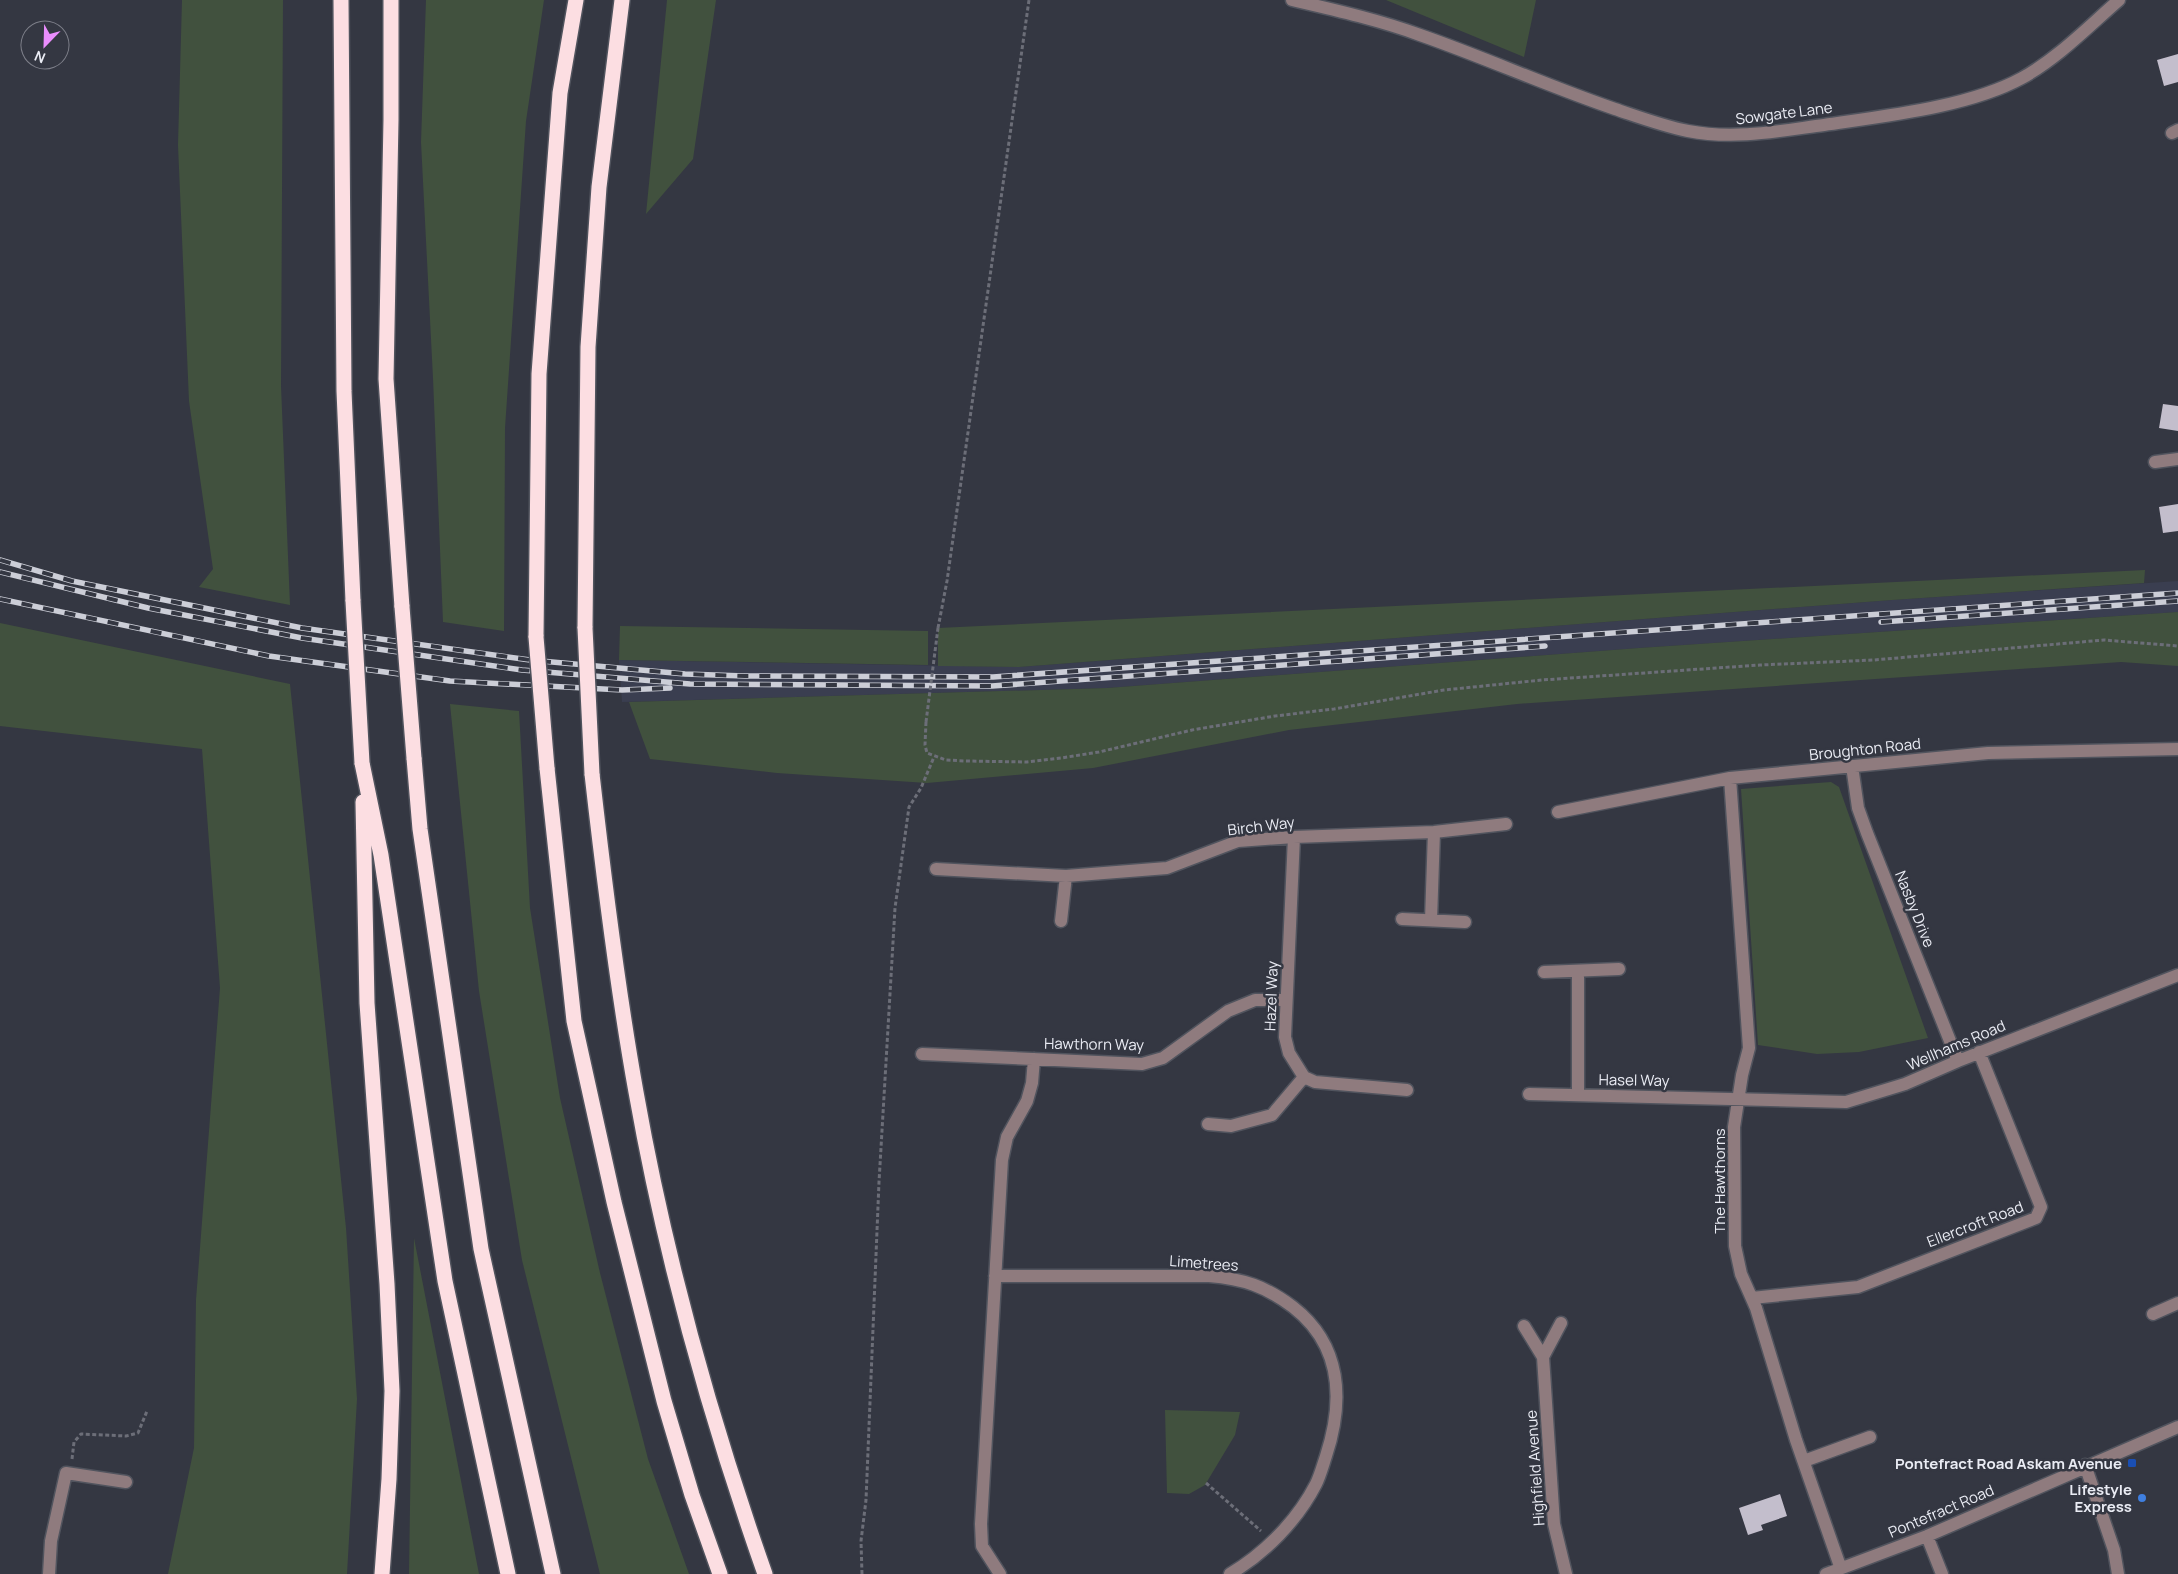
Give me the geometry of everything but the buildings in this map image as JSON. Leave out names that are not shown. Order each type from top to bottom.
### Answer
[{"type":"highway","points":[[341,0],[344,391],[362,763],[367,1003],[387,1284],[392,1391],[389,1478],[382,1574]]},
{"type":"highway","points":[[391,0],[391,130],[386,379],[420,829],[481,1249],[553,1574]]},
{"type":"highway","points":[[576,0],[560,93],[539,374],[536,637],[547,768],[574,1021],[614,1202],[664,1401],[692,1495],[720,1574]]},
{"type":"highway","points":[[622,0],[600,186],[588,347],[585,628],[592,774],[610,926],[636,1094],[663,1220],[700,1370],[735,1488],[765,1574]]},
{"type":"highway","points":[[362,763],[381,855],[445,1281],[508,1574]]},
{"type":"street","name":"Sowgate Lane","points":[[1292,0],[1419,35],[1588,100],[1656,123],[1689,131],[1734,136],[1859,120],[1956,101],[1997,89],[2022,78],[2045,63],[2119,0]]},
{"type":"street","points":[[2154,462],[2178,459]]},
{"type":"street","name":"Broughton Road","points":[[1558,812],[1730,778],[1988,753],[2178,749]]},
{"type":"street","name":"Nasby Drive","points":[[1852,766],[1858,808],[1958,1061]]},
{"type":"street","name":"The Hawthorns","points":[[1730,778],[1749,1048],[1742,1075],[1734,1127],[1735,1246],[1741,1274],[1752,1298],[1840,1569]]},
{"type":"street","name":"Birch Way","points":[[936,869],[1066,876],[1167,868],[1238,842],[1294,837],[1434,832],[1506,824]]},
{"type":"street","points":[[1431,920],[1434,832]]},
{"type":"street","name":"Hazel Way","points":[[1294,837],[1285,1000],[1285,1038],[1289,1053],[1304,1076]]},
{"type":"street","points":[[1061,921],[1066,876]]},
{"type":"street","points":[[1402,919],[1465,922]]},
{"type":"street","points":[[1544,972],[1619,969]]},
{"type":"street","points":[[1578,971],[1578,1095]]},
{"type":"street","name":"Wellhams Road","points":[[1738,1098],[1846,1102],[1904,1084],[1979,1052],[2178,975]]},
{"type":"street","name":"Hawthorn Way","points":[[922,1054],[1142,1064],[1163,1058],[1228,1011],[1255,1000],[1285,1000]]},
{"type":"street","name":"Ellercroft Road","points":[[1752,1298],[1858,1287],[2036,1218],[2041,1207],[1979,1052]]},
{"type":"street","name":"Hawthorn Way","points":[[995,1276],[1002,1160],[1007,1137],[1027,1102],[1032,1083],[1034,1059]]},
{"type":"street","points":[[1208,1124],[1231,1126],[1272,1115],[1304,1076],[1315,1082],[1407,1090]]},
{"type":"street","name":"Hasel Way","points":[[1529,1094],[1738,1098]]},
{"type":"street","points":[[995,1276],[980,1524],[982,1546],[1000,1574]]},
{"type":"street","name":"Limetrees","points":[[995,1276],[1209,1276],[1235,1278],[1277,1295],[1301,1314],[1316,1330],[1327,1349],[1335,1372],[1337,1393],[1330,1444],[1316,1484],[1295,1516],[1273,1541],[1258,1556],[1230,1574]]},
{"type":"street","points":[[2153,1314],[2178,1303]]},
{"type":"street","points":[[1543,1357],[1561,1323]]},
{"type":"street","name":"Highfield Avenue","points":[[1524,1326],[1543,1357],[1554,1524],[1566,1574]]},
{"type":"street","name":"Pontefract Road","points":[[1826,1574],[1927,1536],[2178,1426]]},
{"type":"street","points":[[1804,1462],[1870,1437]]},
{"type":"street","points":[[2086,1465],[2114,1550],[2118,1574]]},
{"type":"street","points":[[48,1574],[51,1541],[66,1473],[126,1482]]},
{"type":"street","points":[[1927,1536],[1942,1574]]},
{"type":"path","points":[[1029,0],[926,722],[925,745],[927,753],[934,757],[965,761],[1027,762],[1061,758],[1099,752],[1192,730],[1275,716],[1334,709],[1444,690],[1542,680],[1760,665],[1874,660],[2104,640],[2178,646]]},
{"type":"path","points":[[862,1574],[861,1541],[866,1500],[879,1192],[895,908],[909,807],[934,757]]},
{"type":"path","points":[[73,1474],[72,1452],[74,1442],[81,1434],[126,1436],[138,1433],[147,1411]]},
{"type":"path","points":[[1206,1483],[1273,1541]]},
{"type":"shaded area","points":[[2178,581],[2178,612],[1639,648],[1107,688],[622,702],[619,660],[1019,667],[1892,600]]},
{"type":"green space","points":[[182,0],[283,0],[281,386],[290,605],[199,587],[213,569],[189,401],[178,145]]},
{"type":"green space","points":[[426,0],[544,0],[526,121],[505,428],[504,631],[443,622],[421,142]]},
{"type":"green space","points":[[667,0],[716,0],[693,159],[646,214]]},
{"type":"green space","points":[[1386,0],[1536,0],[1524,57]]},
{"type":"green space","points":[[2145,570],[2144,583],[1892,600],[1019,667],[938,666],[938,628]]},
{"type":"green space","points":[[2178,612],[2178,666],[2121,662],[1517,704],[1289,730],[1093,768],[927,783],[777,773],[650,759],[629,702],[1107,688],[1639,648]]},
{"type":"green space","points":[[0,623],[290,684],[346,1228],[357,1399],[347,1574],[168,1574],[194,1448],[196,1300],[220,988],[202,749],[0,726]]},
{"type":"green space","points":[[620,626],[928,631],[928,665],[619,660]]},
{"type":"green space","points":[[450,704],[519,711],[530,908],[560,1098],[600,1273],[648,1459],[689,1574],[600,1574],[522,1260],[479,991]]},
{"type":"green space","points":[[1831,782],[1839,787],[1928,1038],[1859,1052],[1817,1054],[1758,1045],[1741,789]]},
{"type":"green space","points":[[414,1238],[479,1574],[409,1574]]},
{"type":"green space","points":[[1165,1410],[1240,1412],[1235,1435],[1205,1485],[1189,1494],[1167,1493]]},
{"type":"railway","points":[[0,560],[72,581],[302,628],[530,660],[685,674],[745,676],[993,677],[2178,593]]},
{"type":"railway","points":[[0,572],[148,608],[302,638],[522,670],[690,684],[992,686],[1545,646]]},
{"type":"railway","points":[[0,599],[269,656],[450,681],[622,690],[670,688]]},
{"type":"railway","points":[[1881,622],[2178,601]]},
{"type":"place","name":"Pontefract Road Askam Avenue","points":[[2132,1463]]},
{"type":"place","name":"Lifestyle Express","points":[[2142,1498]]}]
